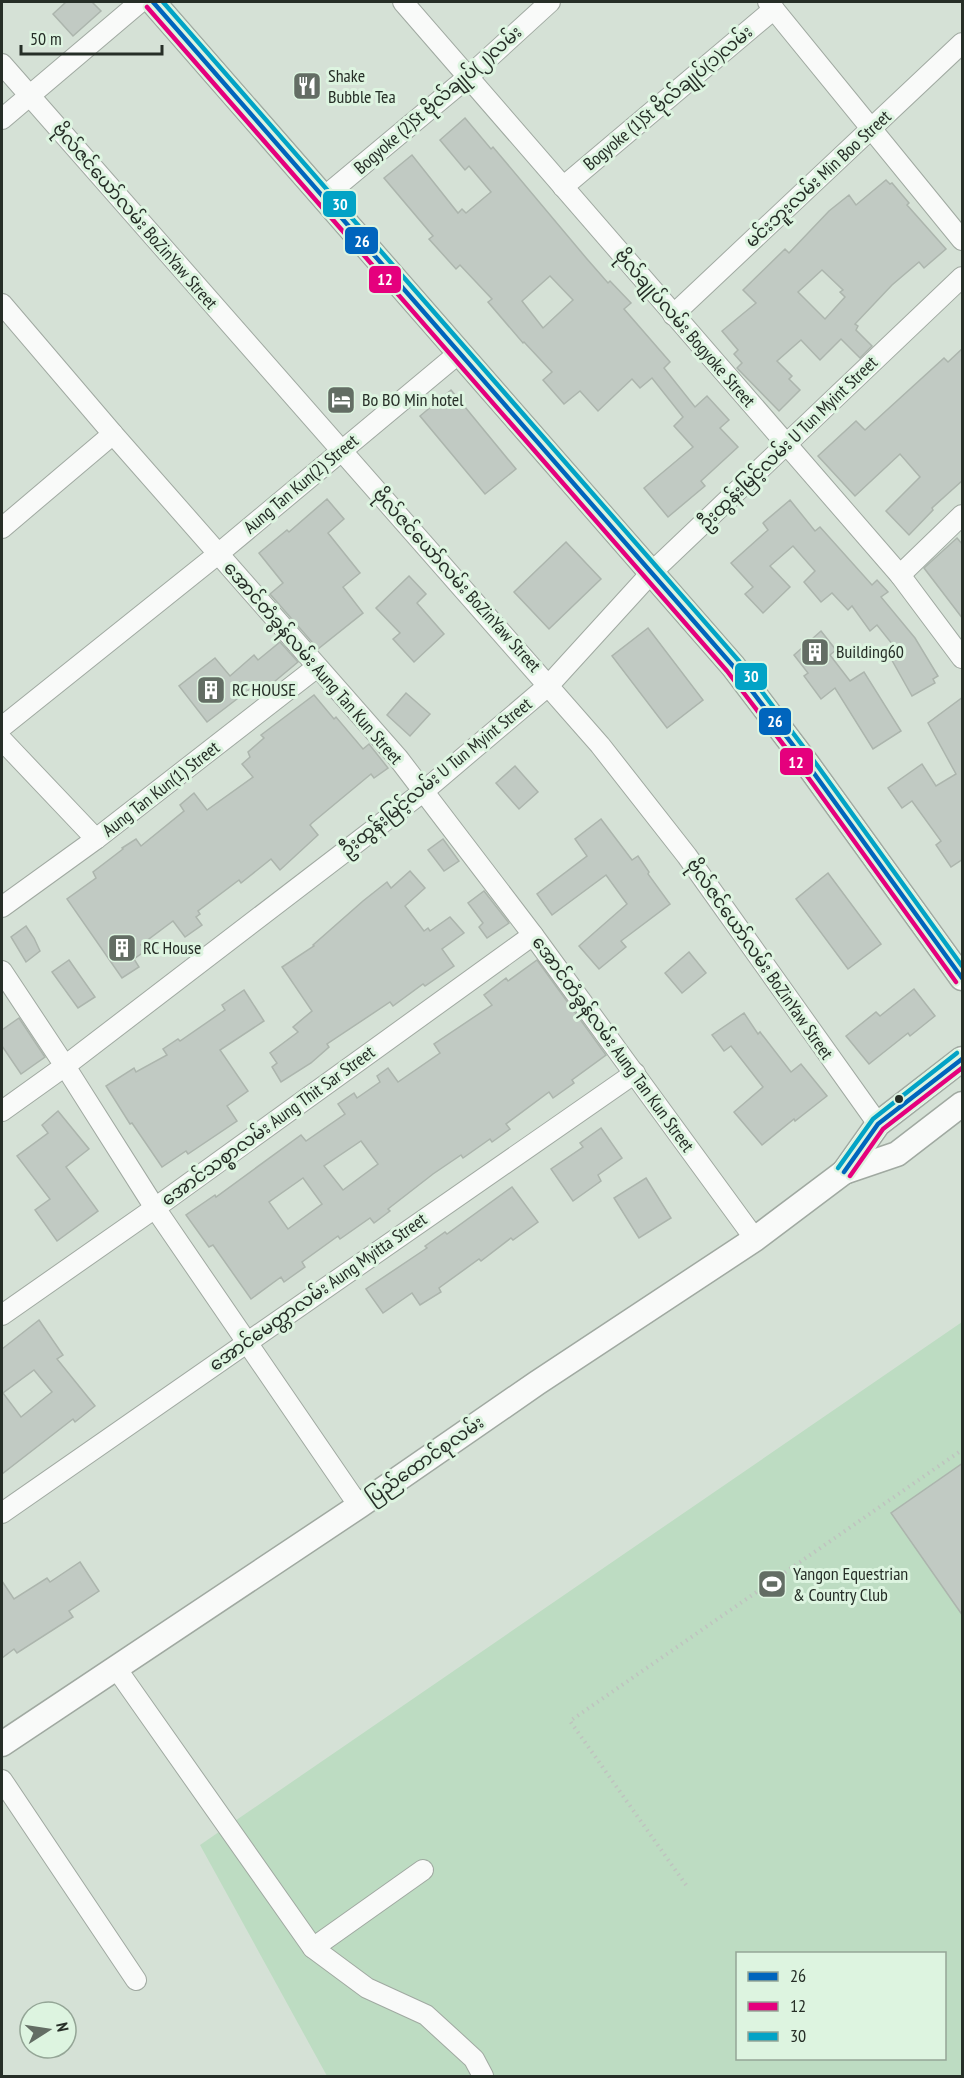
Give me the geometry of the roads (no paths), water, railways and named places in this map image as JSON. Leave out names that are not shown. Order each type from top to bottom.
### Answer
[{"type":"main road","points":[[153,2],[652,572],[747,684],[963,978]]},
{"type":"main road","name":"ပြည်ထောင်စုလမ်း","points":[[2,1744],[359,1506],[537,1383],[755,1239],[844,1172],[878,1124],[962,1058]]},
{"type":"main road","name":"ပြည်ထောင်စုလမ်း","points":[[844,1172],[897,1154],[963,1104]]},
{"type":"street","points":[[2,119],[140,2]]},
{"type":"street","name":"ဗိုလ်ချုပ်လမ်း Bogyoke Street","points":[[403,2],[900,575],[963,658]]},
{"type":"street","name":"Bogyoke (2)St ဗိုလ်ချုပ်(၂)လမ်း","points":[[324,197],[468,77],[550,2]]},
{"type":"street","points":[[771,5],[963,240]]},
{"type":"street","name":"Bogyoke (1)St ဗိုလ်ချုပ်(၁)လမ်း","points":[[563,187],[771,5]]},
{"type":"street","name":"မင်းဘူးလမ်း Min Boo Street","points":[[673,315],[963,43]]},
{"type":"street","name":"ဗိုလ်ဇင်ယော်လမ်း BoZinYaw Street","points":[[2,64],[600,745],[687,856],[878,1124]]},
{"type":"street","name":"ဦးထွန်းမြင့်လမ်း U Tun Myint Street","points":[[2,1111],[65,1066],[424,791],[549,685],[652,572],[963,277]]},
{"type":"street","name":"အောင်တံခွန်လမ်း Aung Tan Kun Street","points":[[4,312],[398,758],[533,935],[755,1239]]},
{"type":"street","name":"Aung Tan Kun(2) Street","points":[[2,727],[218,554],[459,353]]},
{"type":"street","points":[[2,528],[113,434]]},
{"type":"street","points":[[900,575],[963,515]]},
{"type":"street","name":"Aung Tan Kun(1) Street","points":[[2,907],[96,839],[318,667]]},
{"type":"street","points":[[2,740],[96,839]]},
{"type":"street","name":"အောင်သစ္စာလမ်း Aung Thit Sar Street","points":[[2,1315],[155,1208],[533,935]]},
{"type":"street","points":[[2,971],[155,1208],[359,1506]]},
{"type":"street","name":"အောင်မေတ္တာလမ်း Aung Myitta Street","points":[[2,1513],[635,1073]]},
{"type":"street","points":[[116,1668],[313,1948],[368,1988],[426,2015],[474,2059],[483,2076]]},
{"type":"street","points":[[2,1780],[136,1980]]},
{"type":"street","points":[[313,1948],[423,1870]]},
{"type":"place","name":"Shake Bubble Tea","points":[[307,86]]},
{"type":"place","name":"Bo BO Min hotel","points":[[341,400]]},
{"type":"place","name":"Building60","points":[[815,652]]},
{"type":"place","name":"RC HOUSE","points":[[211,690]]},
{"type":"place","name":"RC House","points":[[122,948]]},
{"type":"place","name":"Yangon Equestrian & Country Club","points":[[772,1584]]}]
